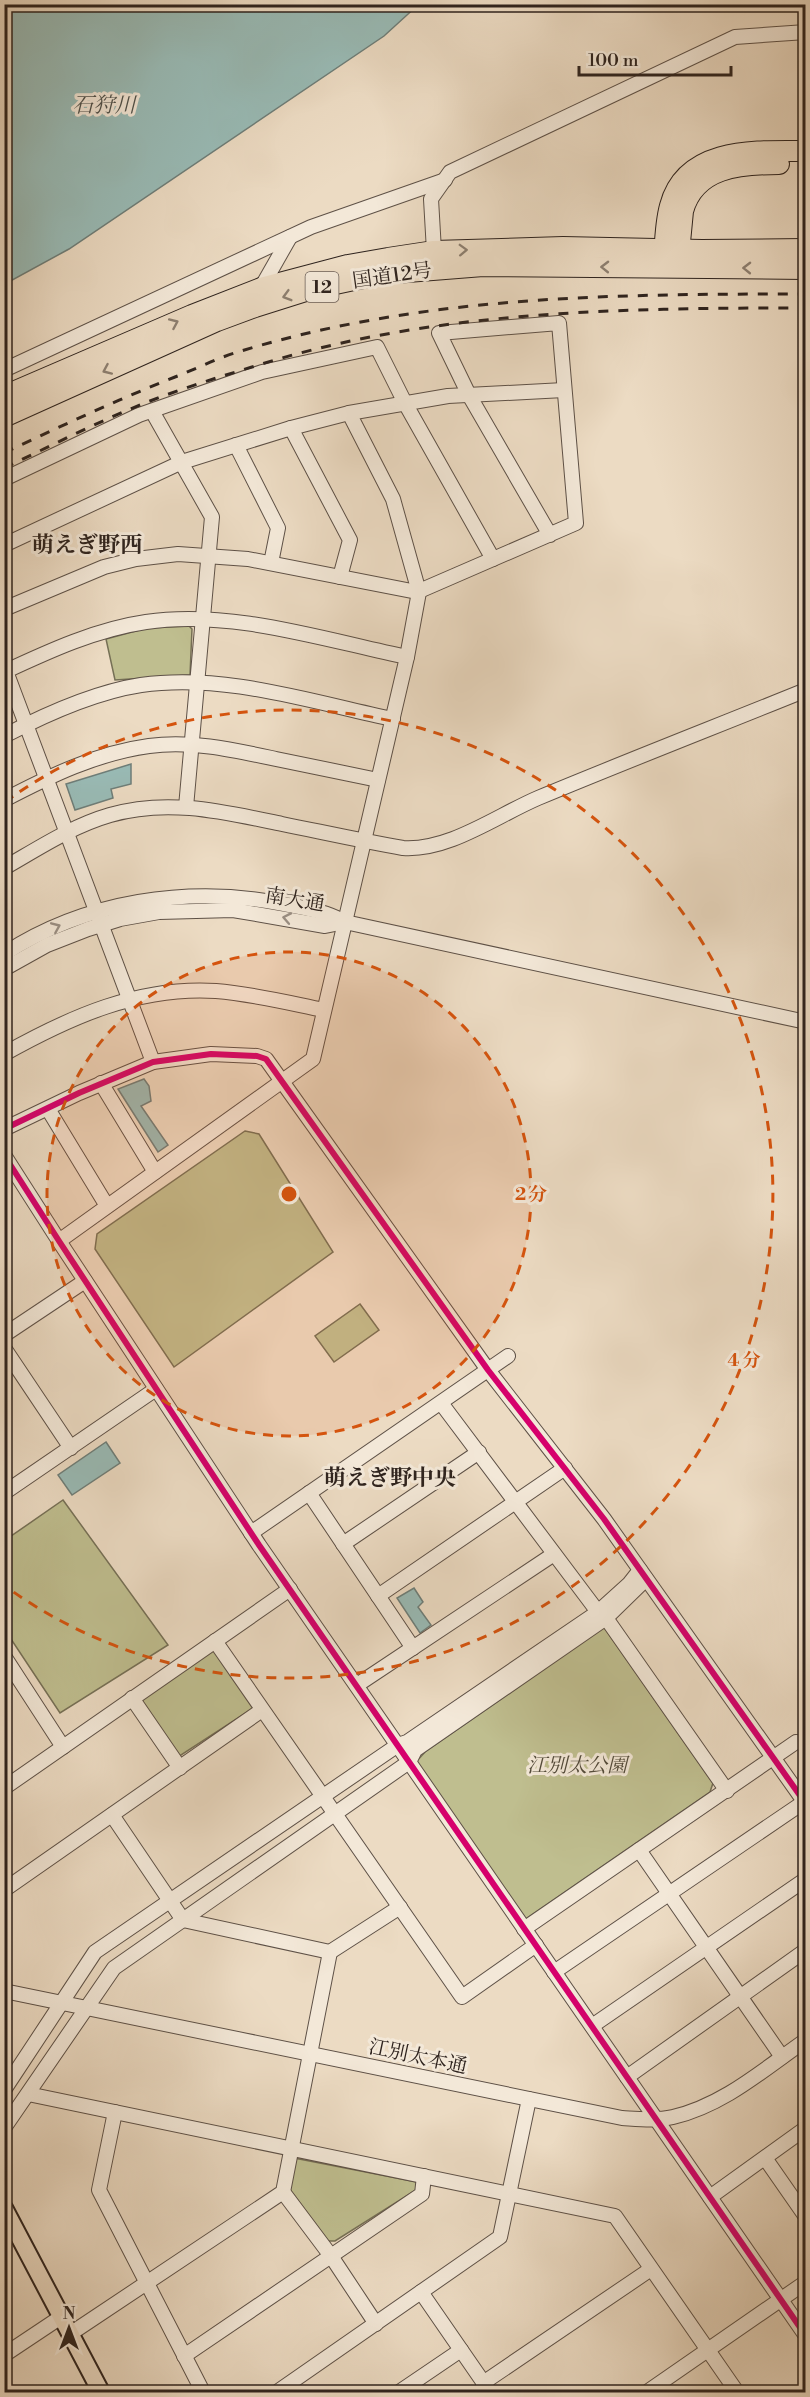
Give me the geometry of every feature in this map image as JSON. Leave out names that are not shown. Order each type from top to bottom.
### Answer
[{"type":"highway","points":[[671,258],[670,204],[681,183],[689,174],[701,165],[719,157],[743,151],[806,151]]},
{"type":"highway","points":[[671,258],[685,203],[700,182],[715,172],[730,167],[806,164]]},
{"type":"highway","name":"国道12号","points":[[4,396],[192,315],[261,288],[348,265],[434,250],[563,247],[806,269]]},
{"type":"highway","name":"国道12号","points":[[4,417],[217,321],[312,289],[382,274],[450,267],[671,258],[806,249]]},
{"type":"main road","points":[[4,2208],[101,2392]]},
{"type":"street","points":[[434,250],[431,199],[450,172],[735,37],[806,32]]},
{"type":"street","points":[[4,370],[311,227],[445,180]]},
{"type":"street","points":[[261,288],[290,237]]},
{"type":"street","points":[[4,609],[75,577],[111,565],[153,556],[208,555],[271,563],[419,592],[550,535],[576,523],[559,323],[439,333],[469,395],[550,535]]},
{"type":"street","points":[[4,479],[152,411],[262,372],[377,347],[405,403],[493,559]]},
{"type":"street","points":[[4,546],[182,462],[291,428],[349,413],[448,396],[564,390]]},
{"type":"street","points":[[152,411],[212,517],[186,807]]},
{"type":"street","points":[[59,1241],[313,1059],[393,719],[419,592],[393,499],[349,413]]},
{"type":"street","points":[[291,428],[350,540],[340,577]]},
{"type":"street","points":[[237,445],[278,528],[271,563]]},
{"type":"street","points":[[153,1062],[5,670],[111,630],[147,622],[202,619],[252,624],[407,657]]},
{"type":"street","points":[[4,736],[26,724],[126,688],[197,682],[247,688],[393,719]]},
{"type":"street","points":[[4,868],[66,831],[93,820],[128,810],[158,806],[215,810],[414,849],[444,842],[536,799],[806,690]]},
{"type":"street","points":[[4,800],[46,778],[88,761],[151,746],[192,745],[236,751],[378,780]]},
{"type":"street","name":"南大通","points":[[4,954],[43,933],[98,919],[156,900],[221,896],[256,899],[328,913],[345,922],[806,1022]]},
{"type":"street","name":"南大通","points":[[4,969],[98,919]]},
{"type":"street","points":[[4,1054],[75,1017],[129,999],[171,992],[215,991],[324,1010]]},
{"type":"street","points":[[4,1129],[101,1083],[153,1062],[212,1054],[257,1056],[266,1059],[488,1370],[565,1468],[643,1574],[805,1803],[554,1971]]},
{"type":"street","points":[[101,1083],[155,1172]]},
{"type":"street","points":[[48,1109],[107,1206]]},
{"type":"street","points":[[4,1155],[251,1533],[806,2336]]},
{"type":"street","points":[[4,1335],[85,1281]]},
{"type":"street","points":[[4,1348],[71,1448]]},
{"type":"street","points":[[251,1533],[508,1356]]},
{"type":"street","points":[[4,1493],[156,1389]]},
{"type":"street","points":[[441,1403],[602,1615],[727,1791]]},
{"type":"street","points":[[343,1544],[478,1452]]},
{"type":"street","points":[[378,1596],[565,1468]]},
{"type":"street","points":[[309,1493],[413,1648]]},
{"type":"street","points":[[357,1685],[554,1554]]},
{"type":"street","points":[[4,2128],[114,1968],[409,1762],[415,1750],[602,1615],[629,1584],[643,1574]]},
{"type":"street","points":[[4,1788],[290,1589]]},
{"type":"street","points":[[4,2090],[95,1952],[398,1745],[407,1743],[602,1615]]},
{"type":"street","points":[[215,1641],[462,1997],[536,1946]]},
{"type":"street","points":[[4,1656],[9,1674],[63,1747]]},
{"type":"street","points":[[132,1698],[180,1768]]},
{"type":"street","points":[[4,1890],[262,1710]]},
{"type":"street","points":[[524,1929],[796,1742]]},
{"type":"street","points":[[112,1815],[183,1920],[330,1952],[400,1907]]},
{"type":"street","points":[[639,1850],[782,2057]]},
{"type":"street","points":[[592,2026],[806,1879]]},
{"type":"street","points":[[627,2077],[806,1950]]},
{"type":"street","points":[[70,2334],[283,2192],[330,1952]]},
{"type":"street","name":"江別太本通","points":[[4,1991],[622,2118],[656,2120],[675,2117],[726,2097],[806,2040]]},
{"type":"street","points":[[28,2094],[615,2216],[738,2392]]},
{"type":"street","points":[[277,2392],[500,2237],[529,2099]]},
{"type":"street","points":[[115,2112],[99,2190],[203,2392]]},
{"type":"street","points":[[710,2197],[806,2128]]},
{"type":"street","points":[[765,2158],[804,2211]]},
{"type":"street","points":[[184,2356],[422,2194],[424,2176]]},
{"type":"street","points":[[283,2192],[331,2256],[376,2324]]},
{"type":"street","points":[[421,2292],[486,2388],[651,2269]]},
{"type":"street","points":[[647,2392],[806,2282]]},
{"type":"street","points":[[4,2355],[61,2317]]},
{"type":"street","points":[[399,2392],[461,2350]]},
{"type":"green space","points":[[189,626],[192,629],[190,675],[115,680],[106,639],[147,628]]},
{"type":"green space","points":[[245,1131],[259,1134],[333,1252],[174,1367],[95,1249],[97,1234]]},
{"type":"green space","points":[[360,1304],[379,1330],[334,1362],[315,1336]]},
{"type":"green space","points":[[63,1500],[168,1645],[60,1713],[5,1630],[4,1541]]},
{"type":"green space","name":"江別太公園","points":[[604,1627],[713,1783],[710,1792],[524,1920],[416,1762],[425,1752]]},
{"type":"green space","points":[[214,1649],[255,1707],[178,1757],[140,1700]]},
{"type":"green space","points":[[294,2158],[417,2182],[416,2190],[335,2241],[328,2241],[288,2187]]},
{"type":"water","name":"石狩川","points":[[5,4],[418,5],[384,36],[69,249],[5,284]]},
{"type":"water","points":[[131,764],[131,784],[111,789],[113,798],[75,810],[66,784]]},
{"type":"water","points":[[144,1079],[149,1086],[151,1101],[141,1106],[168,1145],[158,1152],[118,1089]]},
{"type":"water","points":[[106,1442],[120,1463],[72,1495],[58,1475]]},
{"type":"water","points":[[414,1588],[423,1602],[418,1607],[431,1625],[420,1633],[397,1598]]},
{"type":"railway","points":[[4,453],[110,404],[230,354],[308,333],[378,319],[448,309],[591,297],[806,294]]},
{"type":"railway","points":[[4,468],[109,418],[171,393],[320,348],[388,334],[457,323],[526,316],[666,309],[806,308]]},
{"type":"cycle path","points":[[4,1129],[79,1093],[153,1062],[211,1054],[257,1056],[266,1059],[488,1370],[604,1519],[806,1804]]},
{"type":"cycle path","points":[[4,1155],[259,1545],[806,2336]]},
{"type":"district","name":"萌えぎ野西","points":[[87,544]]},
{"type":"district","name":"萌えぎ野中央","points":[[390,1477]]}]
